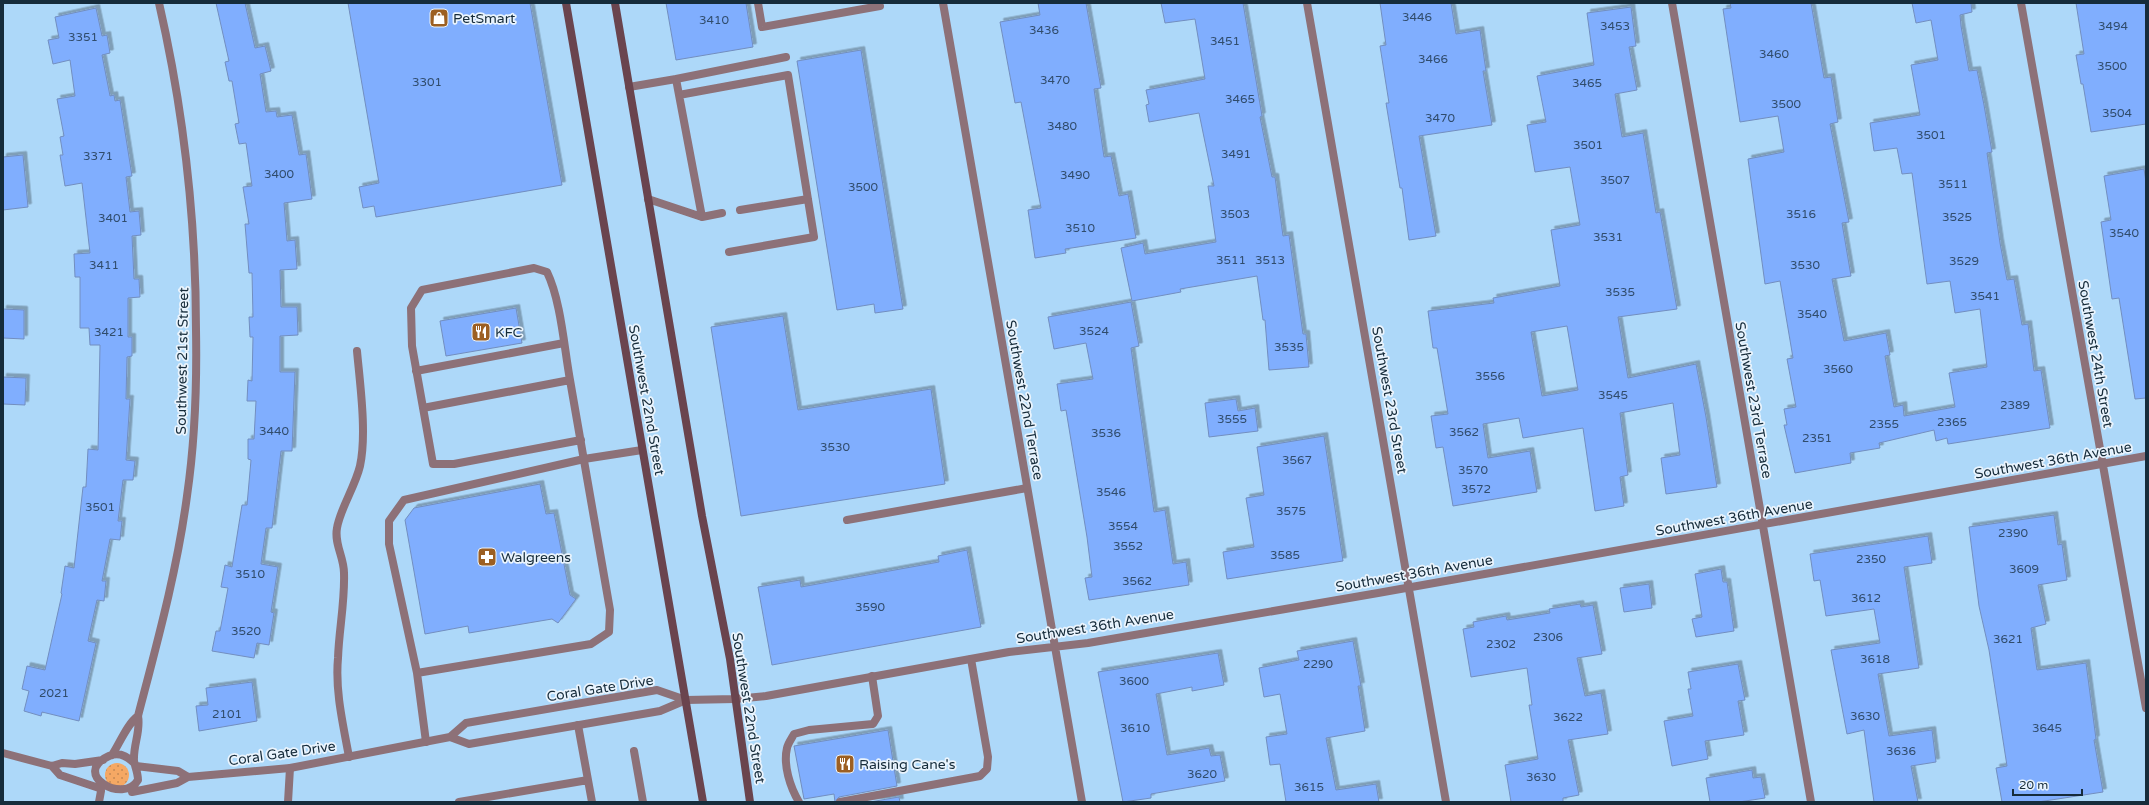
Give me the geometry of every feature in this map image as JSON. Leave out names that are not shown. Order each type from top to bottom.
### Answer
[{"type":"main road","name":"Southwest 22nd Street","points":[[566,3],[703,802]]},
{"type":"main road","name":"Southwest 22nd Street","points":[[615,3],[735,699],[750,802]]},
{"type":"street","name":"Southwest 21st Street","points":[[135,765],[135,748],[140,725],[138,716],[160,634],[175,566],[187,498],[195,418],[196,297],[191,185],[179,99],[159,3]]},
{"type":"street","points":[[758,3],[762,27],[880,6]]},
{"type":"street","name":"Southwest 22nd Terrace","points":[[943,3],[1082,802]]},
{"type":"street","name":"Southwest 23rd Street","points":[[1307,3],[1446,802]]},
{"type":"street","name":"Southwest 23rd Terrace","points":[[1672,3],[1811,802]]},
{"type":"street","name":"Southwest 24th Street","points":[[2021,3],[2146,708]]},
{"type":"street","points":[[629,88],[786,57]]},
{"type":"street","points":[[679,95],[788,75],[814,237],[729,252]]},
{"type":"street","points":[[676,79],[702,217]]},
{"type":"street","points":[[740,210],[808,199]]},
{"type":"street","points":[[648,200],[702,217],[722,214]]},
{"type":"street","points":[[416,673],[591,644],[609,632],[610,610],[581,440],[554,286],[547,272],[534,268],[422,290],[411,308],[412,346],[433,464],[454,464],[581,440]]},
{"type":"street","points":[[416,371],[564,343]]},
{"type":"street","points":[[349,757],[338,691],[338,658],[344,603],[344,570],[336,544],[337,528],[356,482],[361,464],[363,419],[357,351]]},
{"type":"street","points":[[423,408],[570,380]]},
{"type":"street","points":[[426,742],[416,673],[389,544],[389,521],[404,500],[584,459],[642,450]]},
{"type":"street","name":"Southwest 36th Avenue","points":[[686,700],[735,699],[766,696],[971,659],[1056,648],[1762,525],[2146,456]]},
{"type":"street","points":[[847,520],[1027,488]]},
{"type":"street","points":[[840,802],[980,776],[987,769],[988,757],[971,659]]},
{"type":"street","points":[[798,802],[792,791],[786,764],[787,747],[794,734],[809,730],[873,724],[878,716],[872,676]]},
{"type":"street","name":"Coral Gate Drive","points":[[132,792],[177,784],[188,777],[290,768],[349,757],[450,737],[466,723],[657,690],[686,700]]},
{"type":"street","points":[[450,737],[469,744],[660,711],[686,700]]},
{"type":"street","name":"Southwest 21st Street","points":[[112,755],[130,723],[138,716]]},
{"type":"street","points":[[578,725],[592,802]]},
{"type":"street","points":[[634,751],[643,802]]},
{"type":"street","points":[[3,753],[52,766],[62,763],[75,764],[103,760],[112,755],[124,756],[135,765],[138,780],[132,792],[116,798],[100,789],[60,775],[52,766]]},
{"type":"street","points":[[99,802],[100,789],[96,776],[96,770],[103,760]]},
{"type":"street","name":"Coral Gate Drive","points":[[135,765],[178,771],[188,777]]},
{"type":"street","points":[[288,802],[290,768]]},
{"type":"street","points":[[459,802],[588,780]]},
{"type":"shaded area","points":[[117,763],[122,764],[128,770],[128,780],[122,786],[117,787],[112,786],[106,780],[105,775],[106,770],[112,764]]},
{"type":"building","points":[[216,3],[245,3],[255,48],[265,46],[271,71],[260,74],[266,112],[276,111],[277,117],[292,115],[299,155],[306,154],[312,199],[284,203],[287,241],[295,240],[297,269],[280,270],[281,307],[297,307],[298,335],[280,336],[280,372],[295,372],[292,451],[281,451],[272,528],[266,528],[261,564],[278,567],[271,612],[274,613],[269,645],[257,643],[254,658],[212,651],[216,631],[220,631],[228,588],[221,587],[225,565],[232,567],[242,505],[247,505],[251,460],[248,459],[248,439],[254,439],[256,401],[247,401],[248,380],[252,381],[253,337],[250,337],[249,317],[253,317],[252,273],[249,273],[245,224],[249,224],[243,187],[252,186],[246,143],[239,144],[235,124],[239,123],[232,81],[229,81],[225,62],[229,61]]},
{"type":"building","points":[[348,3],[530,3],[562,185],[376,217],[374,206],[363,208],[359,187],[379,183]]},
{"type":"building","points":[[666,3],[746,3],[753,47],[676,60]]},
{"type":"building","points":[[1038,3],[1086,3],[1101,88],[1094,89],[1104,157],[1111,156],[1119,196],[1128,194],[1136,238],[1065,249],[1066,253],[1035,258],[1028,210],[1041,208],[1021,102],[1015,103],[1000,22],[1040,15]]},
{"type":"building","points":[[1161,3],[1243,3],[1262,116],[1260,117],[1272,177],[1275,177],[1283,236],[1289,235],[1303,334],[1306,334],[1309,367],[1269,370],[1265,320],[1263,320],[1257,276],[1180,289],[1181,292],[1132,301],[1121,248],[1143,243],[1145,254],[1216,242],[1208,186],[1214,186],[1199,113],[1149,122],[1146,105],[1149,104],[1146,90],[1205,79],[1195,19],[1165,23]]},
{"type":"building","points":[[1380,3],[1451,3],[1456,34],[1480,30],[1486,71],[1483,71],[1492,125],[1419,136],[1436,236],[1409,240],[1402,188],[1400,188],[1386,103],[1389,103],[1380,46],[1386,45]]},
{"type":"building","points":[[1730,3],[1811,3],[1824,78],[1831,77],[1838,122],[1830,124],[1849,222],[1842,223],[1851,276],[1832,279],[1844,341],[1886,333],[1890,355],[1885,356],[1894,407],[1903,405],[1904,416],[1955,407],[1949,373],[1987,367],[1980,309],[1955,313],[1950,281],[1927,284],[1912,173],[1902,174],[1897,148],[1874,151],[1870,123],[1920,115],[1911,65],[1938,60],[1931,20],[1916,23],[1912,3],[1971,3],[1972,12],[1960,15],[1961,26],[1969,71],[1977,70],[1984,105],[1992,152],[1987,153],[2000,243],[2007,280],[2014,279],[2022,325],[2028,324],[2034,371],[2041,370],[2050,428],[1948,444],[1947,438],[1936,441],[1934,430],[1879,443],[1880,448],[1850,453],[1851,463],[1795,473],[1784,425],[1787,425],[1784,409],[1796,407],[1787,359],[1793,358],[1780,281],[1765,284],[1748,159],[1784,152],[1778,116],[1740,122],[1723,9],[1731,8]]},
{"type":"building","points":[[2076,3],[2146,3],[2146,124],[2091,132],[2083,84],[2081,84],[2076,55],[2084,54]]},
{"type":"building","points":[[1631,7],[1636,46],[1629,47],[1637,90],[1615,94],[1622,137],[1643,133],[1656,213],[1660,212],[1677,309],[1618,317],[1628,378],[1696,364],[1717,487],[1666,494],[1661,458],[1680,455],[1673,403],[1620,413],[1628,475],[1620,477],[1624,506],[1595,511],[1583,428],[1523,438],[1519,418],[1483,424],[1488,458],[1530,451],[1537,492],[1453,506],[1443,447],[1436,448],[1431,416],[1448,414],[1437,348],[1433,348],[1428,311],[1494,303],[1493,298],[1560,286],[1551,230],[1580,225],[1570,167],[1535,172],[1527,125],[1546,122],[1537,76],[1594,65],[1587,13]],"holes":[[[1567,326],[1578,390],[1542,396],[1531,332]]]},
{"type":"building","points":[[96,8],[102,36],[107,35],[110,53],[102,55],[110,96],[114,95],[115,101],[120,100],[132,176],[126,177],[130,212],[139,211],[141,235],[132,236],[134,279],[139,279],[140,297],[128,298],[128,337],[132,337],[132,356],[127,357],[126,399],[130,399],[126,460],[135,461],[133,480],[123,480],[118,521],[122,521],[120,540],[110,539],[102,581],[106,581],[104,601],[97,600],[88,641],[96,643],[79,721],[42,712],[41,716],[24,711],[29,691],[22,689],[27,666],[45,670],[62,594],[65,566],[74,568],[83,487],[86,487],[88,449],[98,450],[100,345],[90,345],[89,328],[80,328],[80,277],[75,277],[74,254],[90,253],[82,183],[65,186],[60,155],[63,155],[60,137],[64,136],[57,99],[75,96],[70,60],[53,64],[48,40],[59,38],[55,17]]},
{"type":"building","points":[[861,50],[903,309],[875,313],[874,304],[837,310],[797,61]]},
{"type":"building","points":[[23,155],[28,207],[3,210],[3,157]]},
{"type":"building","points":[[2144,169],[2146,182],[2146,398],[2135,399],[2119,298],[2112,299],[2101,222],[2111,220],[2104,176]]},
{"type":"building","points":[[1131,302],[1139,346],[1131,348],[1154,512],[1165,510],[1173,564],[1186,562],[1189,585],[1089,600],[1085,578],[1092,577],[1087,537],[1066,410],[1061,411],[1057,384],[1093,379],[1086,343],[1054,349],[1048,317]]},
{"type":"building","name":"KFC","points":[[516,308],[522,343],[446,356],[440,321]]},
{"type":"building","points":[[3,309],[24,310],[24,339],[3,338]]},
{"type":"building","points":[[783,316],[798,410],[931,389],[945,484],[741,516],[711,327]]},
{"type":"building","points":[[3,377],[26,378],[25,405],[3,404]]},
{"type":"building","points":[[1236,399],[1238,411],[1255,408],[1258,431],[1209,437],[1205,403]]},
{"type":"building","points":[[1324,436],[1343,561],[1227,579],[1223,552],[1254,547],[1246,498],[1264,495],[1257,447]]},
{"type":"building","name":"Walgreens","points":[[540,484],[546,514],[554,513],[570,595],[576,599],[558,623],[552,619],[469,633],[468,626],[425,634],[405,520],[414,508]]},
{"type":"building","points":[[2054,515],[2058,545],[2062,544],[2067,580],[2038,585],[2046,624],[2031,628],[2037,670],[2086,663],[2096,739],[2094,740],[2103,792],[2038,802],[2002,802],[1996,768],[2007,766],[1989,650],[1979,606],[1969,527]]},
{"type":"building","points":[[1928,536],[1932,563],[1904,567],[1919,668],[1878,674],[1889,736],[1932,730],[1936,762],[1911,766],[1918,802],[1874,802],[1864,730],[1847,734],[1831,650],[1880,643],[1874,609],[1826,616],[1820,580],[1814,581],[1810,554]]},
{"type":"building","points":[[967,550],[981,627],[772,665],[758,587],[800,580],[801,587],[939,562],[938,556]]},
{"type":"building","points":[[1721,569],[1723,582],[1727,582],[1734,631],[1696,637],[1692,619],[1702,617],[1695,574]]},
{"type":"building","points":[[1649,584],[1652,608],[1624,612],[1620,588]]},
{"type":"building","points":[[1580,604],[1581,607],[1593,605],[1602,654],[1577,658],[1585,696],[1601,693],[1608,734],[1568,740],[1579,795],[1563,798],[1563,802],[1511,802],[1505,765],[1538,759],[1529,705],[1532,705],[1527,668],[1471,677],[1463,629],[1474,627],[1473,622],[1506,616],[1507,620],[1550,613],[1549,609]]},
{"type":"building","points":[[1353,641],[1361,686],[1358,686],[1365,731],[1326,738],[1336,790],[1376,784],[1379,802],[1286,802],[1280,764],[1270,765],[1266,737],[1287,734],[1280,694],[1264,697],[1259,668],[1299,660],[1297,651]]},
{"type":"building","points":[[1218,653],[1224,685],[1192,691],[1192,687],[1156,694],[1167,755],[1209,748],[1211,756],[1220,755],[1225,781],[1151,794],[1151,798],[1123,802],[1098,672]]},
{"type":"building","points":[[1738,664],[1745,700],[1738,701],[1744,735],[1705,741],[1708,759],[1672,766],[1664,721],[1693,716],[1688,689],[1691,689],[1688,672]]},
{"type":"building","points":[[252,682],[257,721],[199,731],[196,706],[208,705],[206,688]]},
{"type":"building","name":"Raising Cane's","points":[[888,730],[897,786],[839,797],[835,802],[834,794],[804,799],[794,746]]},
{"type":"building","points":[[1752,770],[1753,778],[1761,777],[1765,798],[1739,802],[1710,802],[1706,778]]},
{"type":"building","points":[[899,797],[900,802],[870,802]]},
{"type":"place","name":"PetSmart","points":[[439,18]]},
{"type":"place","name":"KFC","points":[[481,332]]},
{"type":"place","name":"Walgreens","points":[[487,557]]},
{"type":"place","name":"Raising Cane's","points":[[845,764]]}]
